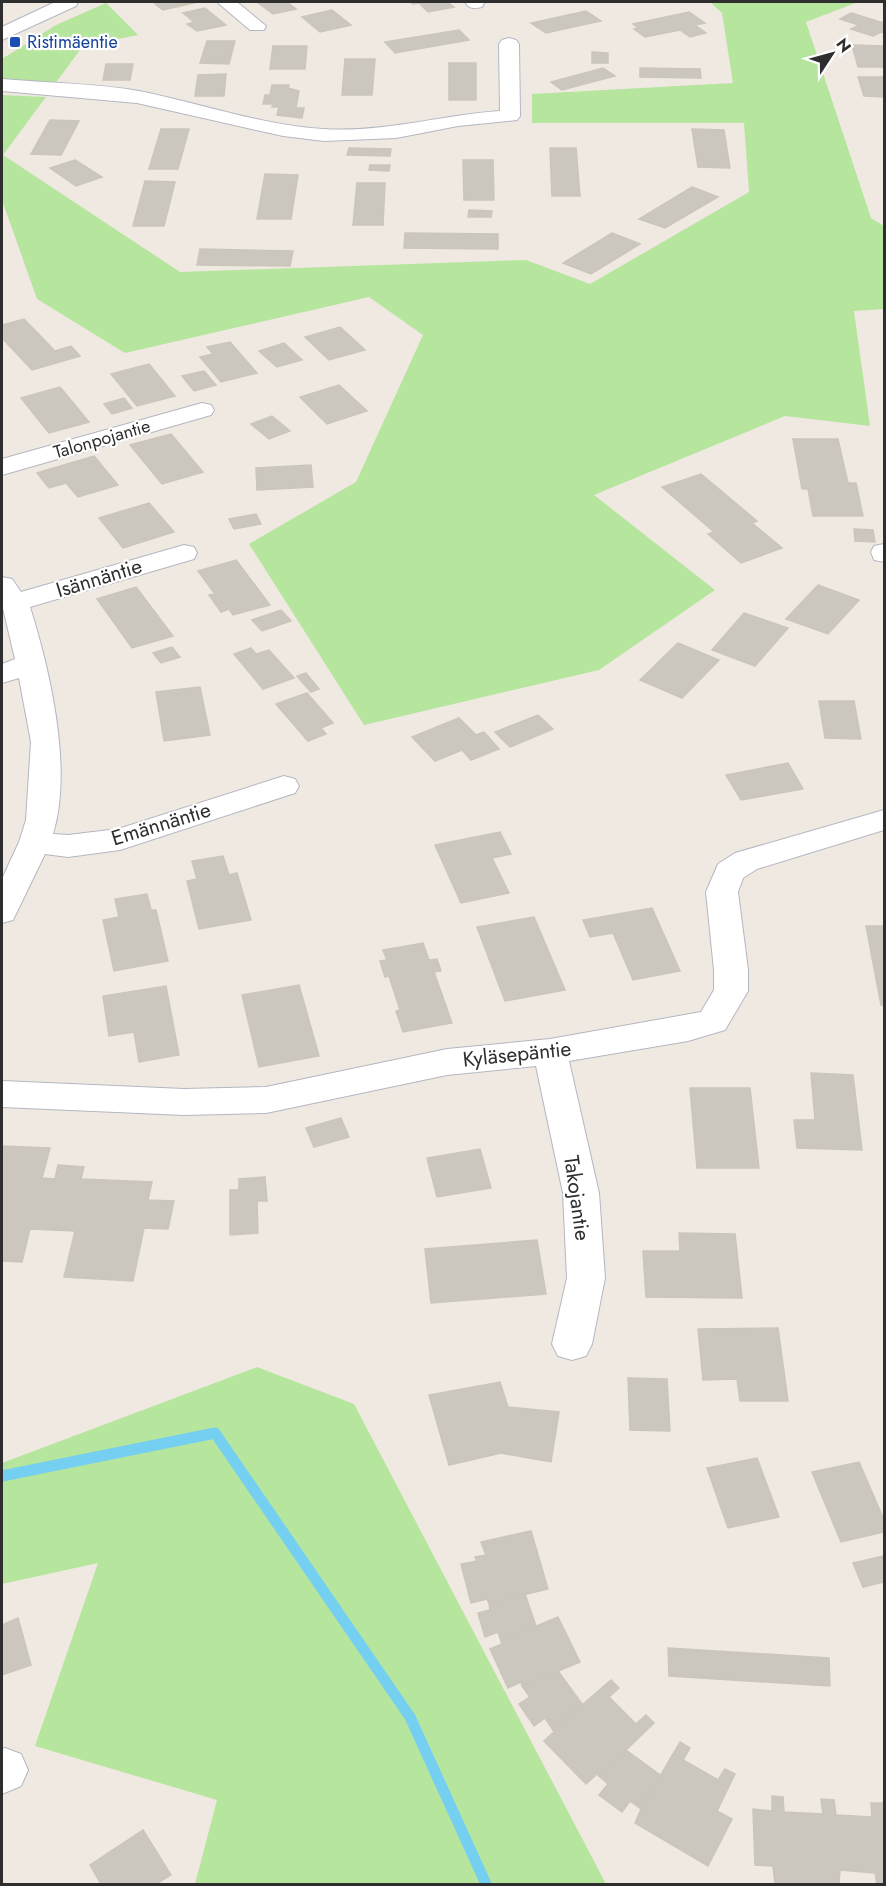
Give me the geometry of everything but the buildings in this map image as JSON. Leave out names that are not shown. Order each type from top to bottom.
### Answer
[{"type":"street","points":[[2,34],[69,2]]},
{"type":"street","points":[[226,2],[257,26]]},
{"type":"street","points":[[2,85],[137,97],[283,130],[324,135],[396,132],[458,120],[510,116],[509,44]]},
{"type":"street","name":"Talonpojantie","points":[[2,467],[202,410]]},
{"type":"street","name":"Isännäntie","points":[[8,594],[184,553]]},
{"type":"street","points":[[2,912],[35,842],[42,820],[46,742],[24,633],[8,594]]},
{"type":"street","points":[[2,675],[29,664]]},
{"type":"street","name":"Emännäntie","points":[[35,842],[68,846],[120,839],[284,786]]},
{"type":"street","name":"Kyläsepäntie","points":[[2,1094],[184,1102],[266,1100],[447,1062],[549,1053],[688,1028],[713,1021],[731,991],[731,970],[722,892],[729,872],[746,861],[885,820]]},
{"type":"street","name":"Takojantie","points":[[549,1053],[581,1193],[586,1278],[572,1344]]},
{"type":"green space","points":[[710,2],[858,2],[806,22],[871,218],[884,226],[884,309],[854,311],[870,426],[785,416],[594,495],[715,590],[599,670],[364,725],[249,544],[356,482],[423,335],[369,297],[125,353],[37,299],[2,200],[2,95],[46,97],[3,155],[180,272],[526,260],[590,284],[749,192],[744,123],[532,123],[532,94],[733,83],[722,13]]},
{"type":"green space","points":[[106,3],[138,35],[83,46],[54,85],[2,79],[2,59],[56,25]]},
{"type":"green space","points":[[257,1367],[354,1404],[606,1884],[195,1884],[217,1800],[35,1746],[98,1563],[2,1584],[2,1463]]},
{"type":"waterway","points":[[2,1476],[215,1433],[410,1717],[486,1884]]},
{"type":"place","name":"Ristimäentie","points":[[15,42]]}]
